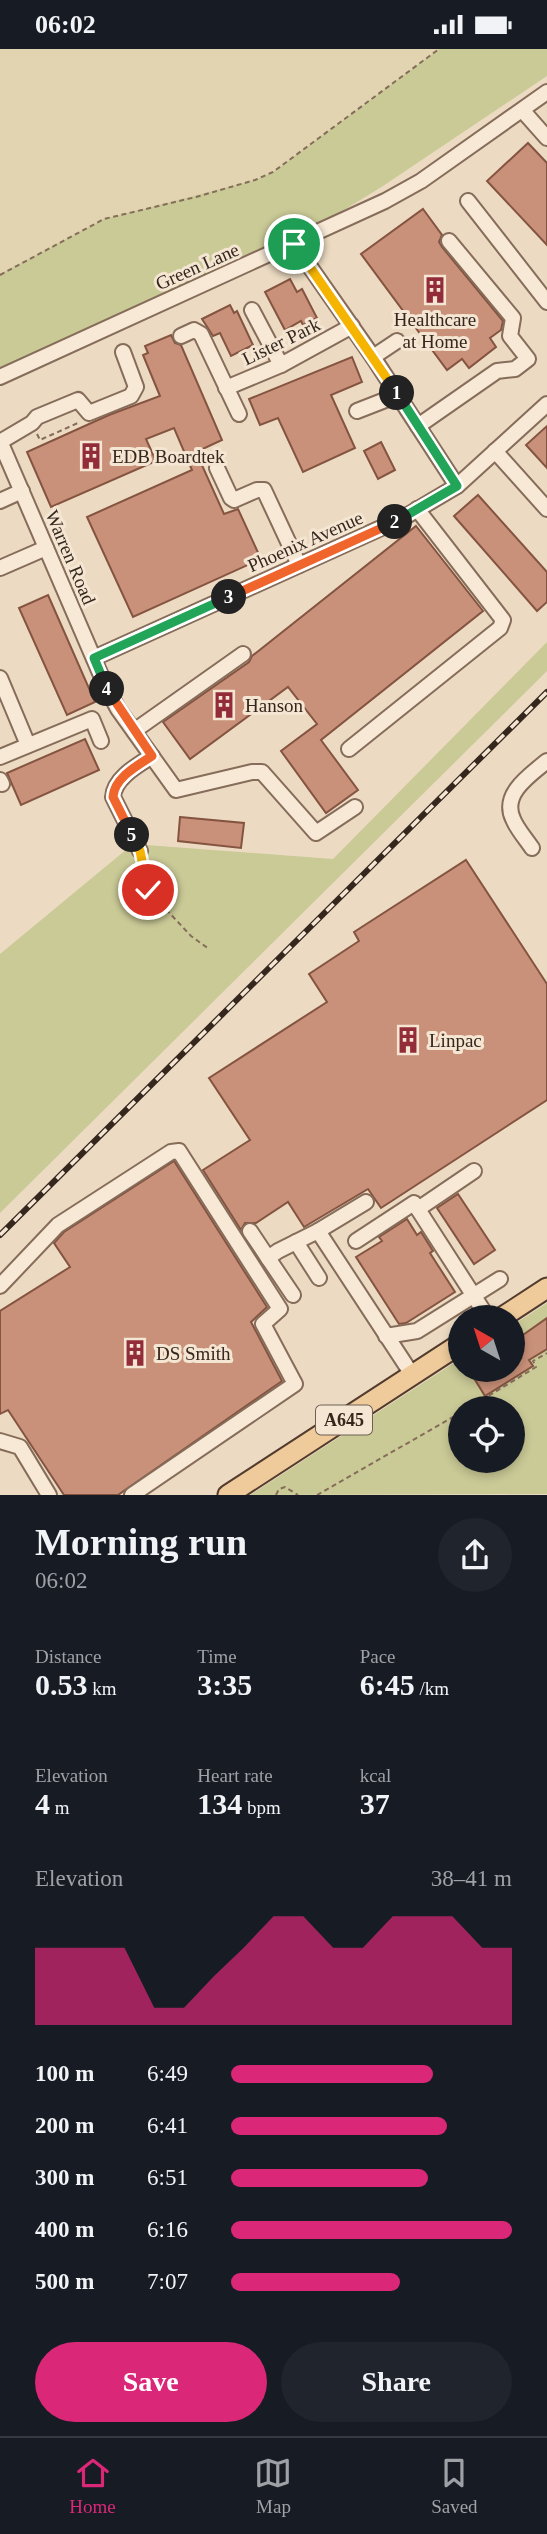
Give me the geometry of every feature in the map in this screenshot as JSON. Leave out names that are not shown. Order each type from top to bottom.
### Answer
[{"type":"main road","points":[[522,1305],[547,1288]]},
{"type":"main road","name":"A645","points":[[228,1495],[448,1352]]},
{"type":"street","name":"Green Lane","points":[[0,377],[385,201],[421,181],[547,92]]},
{"type":"street","points":[[523,111],[547,138]]},
{"type":"street","points":[[468,201],[547,302]]},
{"type":"street","points":[[418,426],[497,371],[515,369],[528,359],[510,336],[513,318],[449,241]]},
{"type":"street","points":[[294,244],[373,357],[457,486]]},
{"type":"street","points":[[252,310],[281,365]]},
{"type":"street","name":"Lister Park","points":[[226,388],[281,365],[352,326]]},
{"type":"street","name":"Lister Park","points":[[181,336],[194,330],[201,334],[239,414]]},
{"type":"street","points":[[373,357],[397,341]]},
{"type":"street","points":[[0,441],[32,423],[37,417],[78,400],[89,413],[131,395],[136,387],[122,352]]},
{"type":"street","points":[[357,411],[398,395]]},
{"type":"street","name":"Phoenix Avenue","points":[[94,658],[417,509],[457,486],[547,404]]},
{"type":"street","name":"Warren Road","points":[[0,441],[106,687],[177,790],[262,772],[316,833],[355,807]]},
{"type":"street","points":[[495,451],[547,509]]},
{"type":"street","points":[[217,468],[234,500],[257,490],[264,490],[299,565]]},
{"type":"street","points":[[0,501],[22,491]]},
{"type":"street","points":[[349,749],[503,624],[503,620],[417,509]]},
{"type":"street","points":[[0,568],[46,548]]},
{"type":"street","points":[[134,730],[243,654]]},
{"type":"street","points":[[0,678],[28,745]]},
{"type":"street","points":[[0,757],[92,719],[101,741]]},
{"type":"street","points":[[140,851],[113,797],[113,791],[132,769],[152,756]]},
{"type":"street","points":[[532,848],[512,818],[511,799],[520,784],[547,761]]},
{"type":"street","points":[[0,1286],[58,1225],[172,1152],[179,1151],[280,1309],[263,1324],[295,1384],[132,1495]]},
{"type":"street","points":[[418,1209],[474,1171]]},
{"type":"street","points":[[268,1258],[366,1202]]},
{"type":"street","points":[[356,1241],[414,1203],[480,1305]]},
{"type":"street","points":[[250,1231],[293,1295]]},
{"type":"street","points":[[318,1231],[413,1375]]},
{"type":"street","points":[[296,1242],[319,1278]]},
{"type":"street","points":[[386,1336],[417,1331],[500,1279]]},
{"type":"street","points":[[0,1441],[20,1447],[49,1495]]},
{"type":"path","points":[[0,275],[104,219],[256,180],[273,171],[439,49]]},
{"type":"path","points":[[32,423],[40,440],[89,418]]},
{"type":"path","points":[[140,851],[148,890],[191,936],[209,949]]},
{"type":"path","points":[[488,1396],[536,1367],[533,1361],[547,1353]]},
{"type":"path","points":[[317,1495],[448,1420]]},
{"type":"path","points":[[276,1495],[279,1489],[285,1487],[298,1495]]},
{"type":"shaded area","points":[[0,49],[439,49],[273,172],[255,180],[104,219],[0,274]]},
{"type":"green space","points":[[439,49],[547,49],[547,76],[331,218],[0,369],[0,274],[104,219],[255,180],[273,172]]},
{"type":"green space","points":[[547,642],[547,671],[0,1213],[0,954],[133,844],[333,859]]},
{"type":"green space","points":[[547,1303],[547,1494],[250,1495],[448,1367],[448,1383],[525,1383],[525,1317]]},
{"type":"building","points":[[528,143],[547,163],[547,245],[487,181]]},
{"type":"building","name":"Healthcare at Home","points":[[423,209],[442,235],[439,242],[442,247],[503,321],[501,330],[490,338],[496,347],[469,368],[462,359],[447,370],[361,254]]},
{"type":"building","points":[[290,279],[297,292],[302,289],[317,318],[303,325],[301,321],[285,330],[265,292]]},
{"type":"building","points":[[230,305],[234,313],[237,311],[253,345],[231,356],[220,333],[213,336],[202,319]]},
{"type":"building","points":[[171,335],[175,343],[181,345],[222,440],[196,452],[224,514],[238,509],[261,559],[133,617],[87,517],[192,470],[174,428],[146,439],[156,461],[51,507],[27,452],[109,415],[160,396],[143,355],[148,353],[145,346]]},
{"type":"building","points":[[352,357],[362,382],[331,395],[355,448],[303,472],[278,418],[260,425],[249,399]]},
{"type":"building","points":[[547,426],[547,468],[526,445]]},
{"type":"building","points":[[381,442],[395,470],[378,479],[364,451]]},
{"type":"building","points":[[478,495],[547,572],[547,602],[537,611],[454,516]]},
{"type":"building","points":[[416,526],[483,611],[321,740],[358,790],[326,813],[281,751],[317,724],[288,687],[190,759],[163,722],[249,662],[252,656]]},
{"type":"building","points":[[48,595],[95,702],[67,715],[19,608]]},
{"type":"building","points":[[85,739],[99,770],[21,805],[7,773]]},
{"type":"building","points":[[180,817],[244,823],[241,848],[178,841]]},
{"type":"building","name":"Linpac","points":[[466,860],[547,984],[547,1100],[381,1208],[368,1189],[304,1227],[288,1202],[256,1223],[245,1223],[241,1230],[203,1170],[250,1140],[209,1078],[327,1002],[309,974],[359,941],[354,932]]},
{"type":"building","name":"DS Smith","points":[[174,1161],[267,1307],[251,1322],[282,1381],[118,1495],[64,1495],[8,1410],[0,1414],[0,1311],[70,1267],[54,1243],[64,1232]]},
{"type":"building","points":[[458,1194],[495,1250],[474,1264],[437,1208]]},
{"type":"building","points":[[407,1219],[417,1235],[421,1232],[433,1251],[430,1253],[455,1292],[406,1323],[399,1324],[356,1257],[382,1241],[379,1237]]},
{"type":"building","points":[[547,1318],[547,1349],[529,1360],[533,1366],[525,1371],[525,1334]]},
{"type":"building","points":[[477,1383],[506,1383],[485,1396]]},
{"type":"railway","points":[[0,1235],[547,692]]},
{"type":"place","name":"Healthcare at Home","points":[[435,290]]},
{"type":"place","name":"EDB Boardtek","points":[[91,456]]},
{"type":"place","name":"Hanson","points":[[224,705]]},
{"type":"place","name":"Linpac","points":[[408,1040]]},
{"type":"place","name":"DS Smith","points":[[135,1353]]},
{"type":"route","points":[[148,890],[140,851],[113,797],[113,791],[132,769],[152,756],[118,709],[94,658],[403,518],[457,486],[373,357],[294,244]]}]
